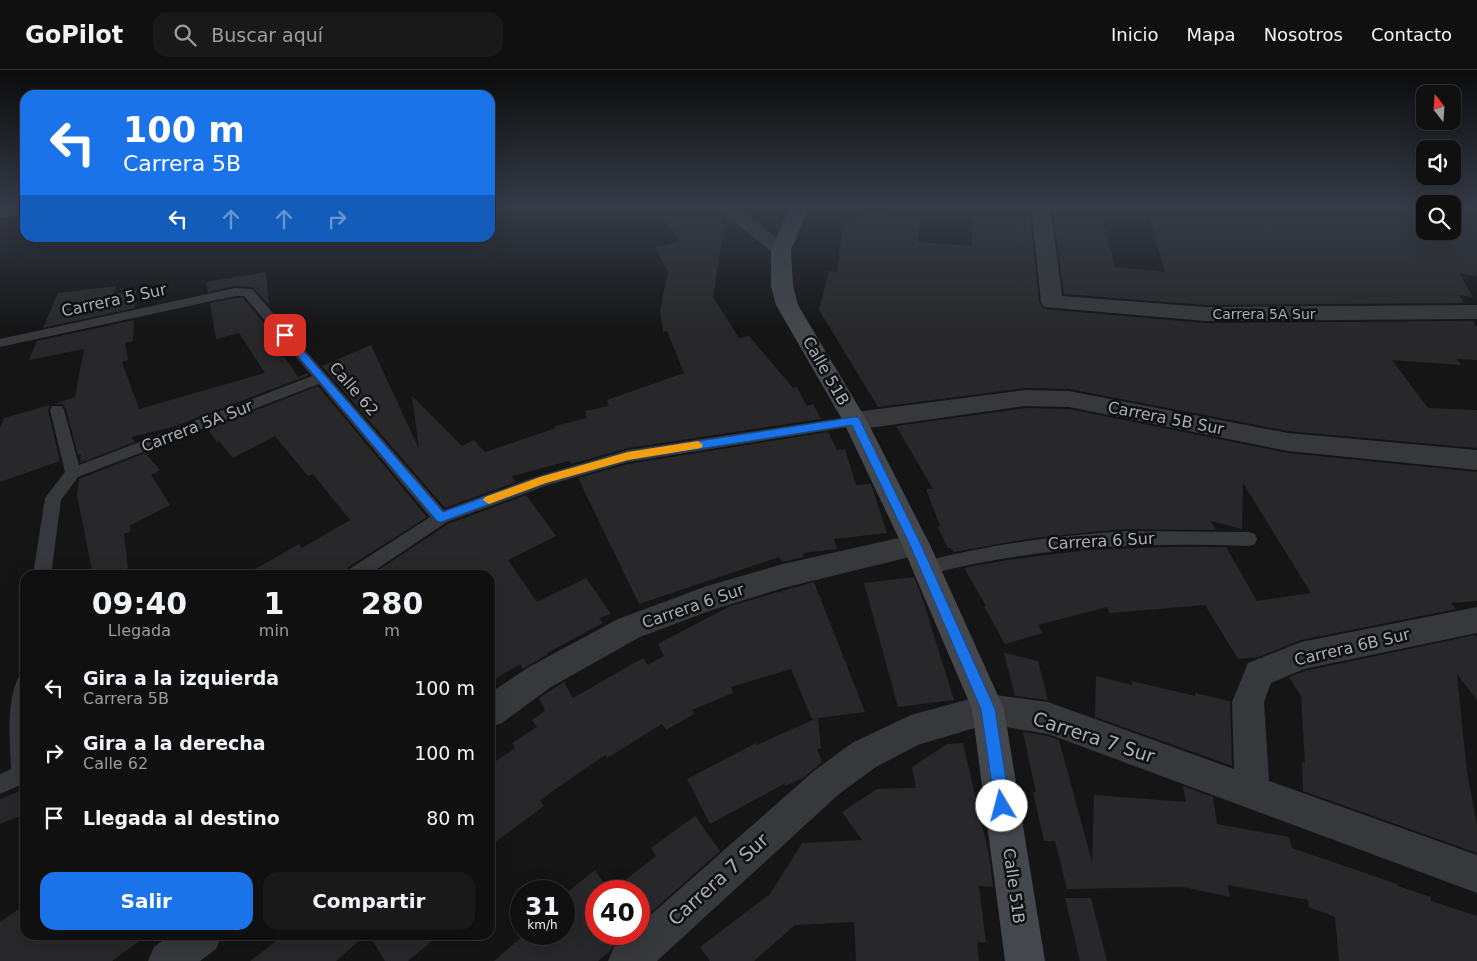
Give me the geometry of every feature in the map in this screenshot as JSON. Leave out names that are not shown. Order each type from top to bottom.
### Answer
[{"type":"street","points":[[777,247],[781,250]]},
{"type":"street","name":"Calle 51B","points":[[783,247],[782,286],[787,305],[855,421],[921,556],[988,709],[1025,961]]},
{"type":"street","name":"Carrera 5A Sur","points":[[1045,247],[1052,302],[1204,314],[1477,312]]},
{"type":"street","name":"Carrera 5B Sur","points":[[855,421],[1025,398],[1068,399],[1288,442],[1477,460]]},
{"type":"street","name":"Carrera 6 Sur","points":[[495,708],[540,677],[630,628],[707,599],[783,576],[921,556]]},
{"type":"street","name":"Carrera 6B Sur","points":[[1252,793],[1248,702],[1259,673],[1301,656],[1477,620]]},
{"type":"street","name":"Carrera 7 Sur","points":[[628,961],[827,782],[857,760],[911,731],[988,709],[1048,718],[1477,874]]},
{"type":"street","points":[[168,961],[195,940]]},
{"type":"lane","name":"Carrera 5 Sur","points":[[0,343],[235,292]]},
{"type":"lane","name":"Calle 62","points":[[235,292],[248,292],[441,518]]},
{"type":"lane","name":"Carrera 5A Sur","points":[[73,473],[322,378]]},
{"type":"lane","points":[[43,570],[53,498],[73,473],[57,410]]},
{"type":"lane","points":[[362,570],[441,518],[544,480],[628,456],[855,421]]},
{"type":"lane","name":"Carrera 6 Sur","points":[[921,556],[959,559],[1033,545],[1071,541],[1190,536],[1249,539]]},
{"type":"lane","points":[[20,716],[20,735]]},
{"type":"lane","points":[[0,784],[20,775]]},
{"type":"building","points":[[655,247],[721,247],[713,297],[739,338],[749,336],[793,388],[797,387],[807,406],[813,404],[821,419],[628,448],[571,464],[569,461],[512,476],[516,482],[445,508],[322,366],[371,345],[419,449],[412,396],[462,446],[474,440],[485,452],[556,428],[555,426],[587,418],[585,411],[609,406],[607,400],[684,373],[667,331],[663,332],[660,310],[668,272]]},
{"type":"building","points":[[840,247],[1033,247],[1039,302],[1044,309],[1205,323],[1473,321],[1477,327],[1477,360],[1457,359],[1461,365],[1392,360],[1428,408],[1477,410],[1477,448],[1288,431],[1069,389],[1025,388],[878,407],[819,310],[829,271],[837,272]]},
{"type":"building","points":[[1058,247],[1110,247],[1115,267],[1165,272],[1158,247],[1477,247],[1477,276],[1459,273],[1473,297],[1459,295],[1464,303],[1205,305],[1064,294]]},
{"type":"building","points":[[266,272],[269,305],[252,287],[235,286],[208,292],[206,282]]},
{"type":"building","points":[[116,286],[114,294],[136,290],[135,308],[43,328],[58,293]]},
{"type":"building","points":[[243,298],[269,329],[266,330],[298,377],[307,373],[309,375],[173,427],[131,437],[135,442],[80,463],[81,454],[78,455],[66,409],[62,404],[54,404],[75,397],[84,349],[29,360],[37,341],[134,320],[133,341],[125,343],[128,360],[122,362],[139,409],[265,373],[239,333],[216,339],[210,303]]},
{"type":"building","points":[[318,386],[427,517],[346,570],[254,570],[299,544],[302,548],[350,520],[313,474],[308,476],[275,436],[233,458],[219,441],[217,442],[208,429]]},
{"type":"building","points":[[50,405],[48,410],[60,461],[0,482],[0,428],[4,418]]},
{"type":"building","points":[[1025,408],[1069,409],[1288,453],[1477,472],[1477,601],[1451,603],[1456,609],[1301,640],[1259,657],[1238,659],[1205,605],[1110,613],[1107,607],[1038,625],[1043,633],[1005,644],[964,568],[1007,560],[1087,550],[1226,547],[1257,601],[1311,593],[1243,483],[1242,529],[1211,521],[1216,530],[1127,529],[1101,531],[1026,539],[954,552],[951,548],[948,548],[938,527],[940,526],[926,489],[933,489],[896,426]]},
{"type":"building","points":[[828,432],[837,450],[845,449],[856,485],[871,484],[887,533],[834,539],[837,549],[803,553],[804,557],[782,562],[779,557],[639,604],[578,478],[628,464]]},
{"type":"building","points":[[145,453],[160,470],[151,475],[170,505],[129,526],[131,531],[124,534],[128,568],[126,570],[92,570],[77,495],[79,479]]},
{"type":"building","points":[[526,495],[556,536],[508,560],[537,602],[586,578],[611,614],[599,618],[603,623],[547,653],[523,669],[520,664],[495,679],[495,570],[379,570],[448,524]]},
{"type":"building","points":[[914,577],[954,700],[898,707],[864,583]]},
{"type":"building","points":[[814,582],[865,712],[818,718],[821,748],[817,749],[822,762],[803,778],[785,786],[784,784],[710,824],[687,779],[756,743],[757,745],[817,718],[812,719],[791,669],[731,687],[733,693],[692,710],[694,714],[666,730],[662,724],[607,758],[605,755],[540,800],[544,806],[495,842],[495,762],[515,748],[512,743],[537,727],[532,720],[545,711],[539,698],[564,682],[573,698],[643,658],[648,665],[664,656],[658,644],[730,606]]},
{"type":"building","points":[[1475,635],[1477,638],[1477,700],[1457,674],[1467,773],[1477,824],[1477,853],[1303,791],[1302,762],[1305,763],[1301,696],[1289,677],[1305,671]]},
{"type":"building","points":[[1004,653],[1038,661],[1048,700],[1015,696]]},
{"type":"building","points":[[1096,676],[1132,685],[1132,681],[1195,696],[1195,693],[1230,701],[1232,766],[1095,717]]},
{"type":"building","points":[[1023,732],[1048,736],[1059,740],[1092,862],[1094,795],[1186,802],[1183,786],[1213,797],[1217,824],[1289,837],[1292,848],[1397,884],[1398,886],[1431,897],[1431,901],[1477,916],[1477,961],[1339,961],[1335,917],[1309,907],[1308,900],[1228,885],[1230,897],[1183,887],[1067,889],[1055,841],[1044,841],[1033,792],[1036,792]]},
{"type":"building","points":[[963,743],[989,855],[993,887],[979,886],[986,943],[977,942],[979,961],[856,961],[854,922],[795,925],[754,961],[710,961],[700,947],[770,894],[802,843],[862,840],[842,812],[877,789],[916,788],[912,767],[947,744]]},
{"type":"building","points":[[20,791],[20,816],[0,824],[0,799]]},
{"type":"building","points":[[695,816],[720,851],[650,913],[650,880],[625,880],[656,856],[651,848]]},
{"type":"building","points":[[595,870],[602,880],[585,880],[585,945],[614,945],[610,951],[598,961],[494,961],[512,945],[575,945],[575,886]]},
{"type":"building","points":[[1065,898],[1091,898],[1107,961],[1080,961]]},
{"type":"building","points":[[20,908],[20,940],[140,940],[112,961],[0,961],[0,922]]},
{"type":"building","points":[[278,940],[360,940],[336,961],[250,961]]},
{"type":"building","points":[[372,940],[433,940],[408,961],[385,961]]},
{"type":"slow traffic","points":[[489,500],[544,480],[628,456],[698,445]]},
{"type":"route","points":[[285,335],[441,518],[544,480],[628,456],[855,421],[916,545],[988,709],[1002,806]]}]
